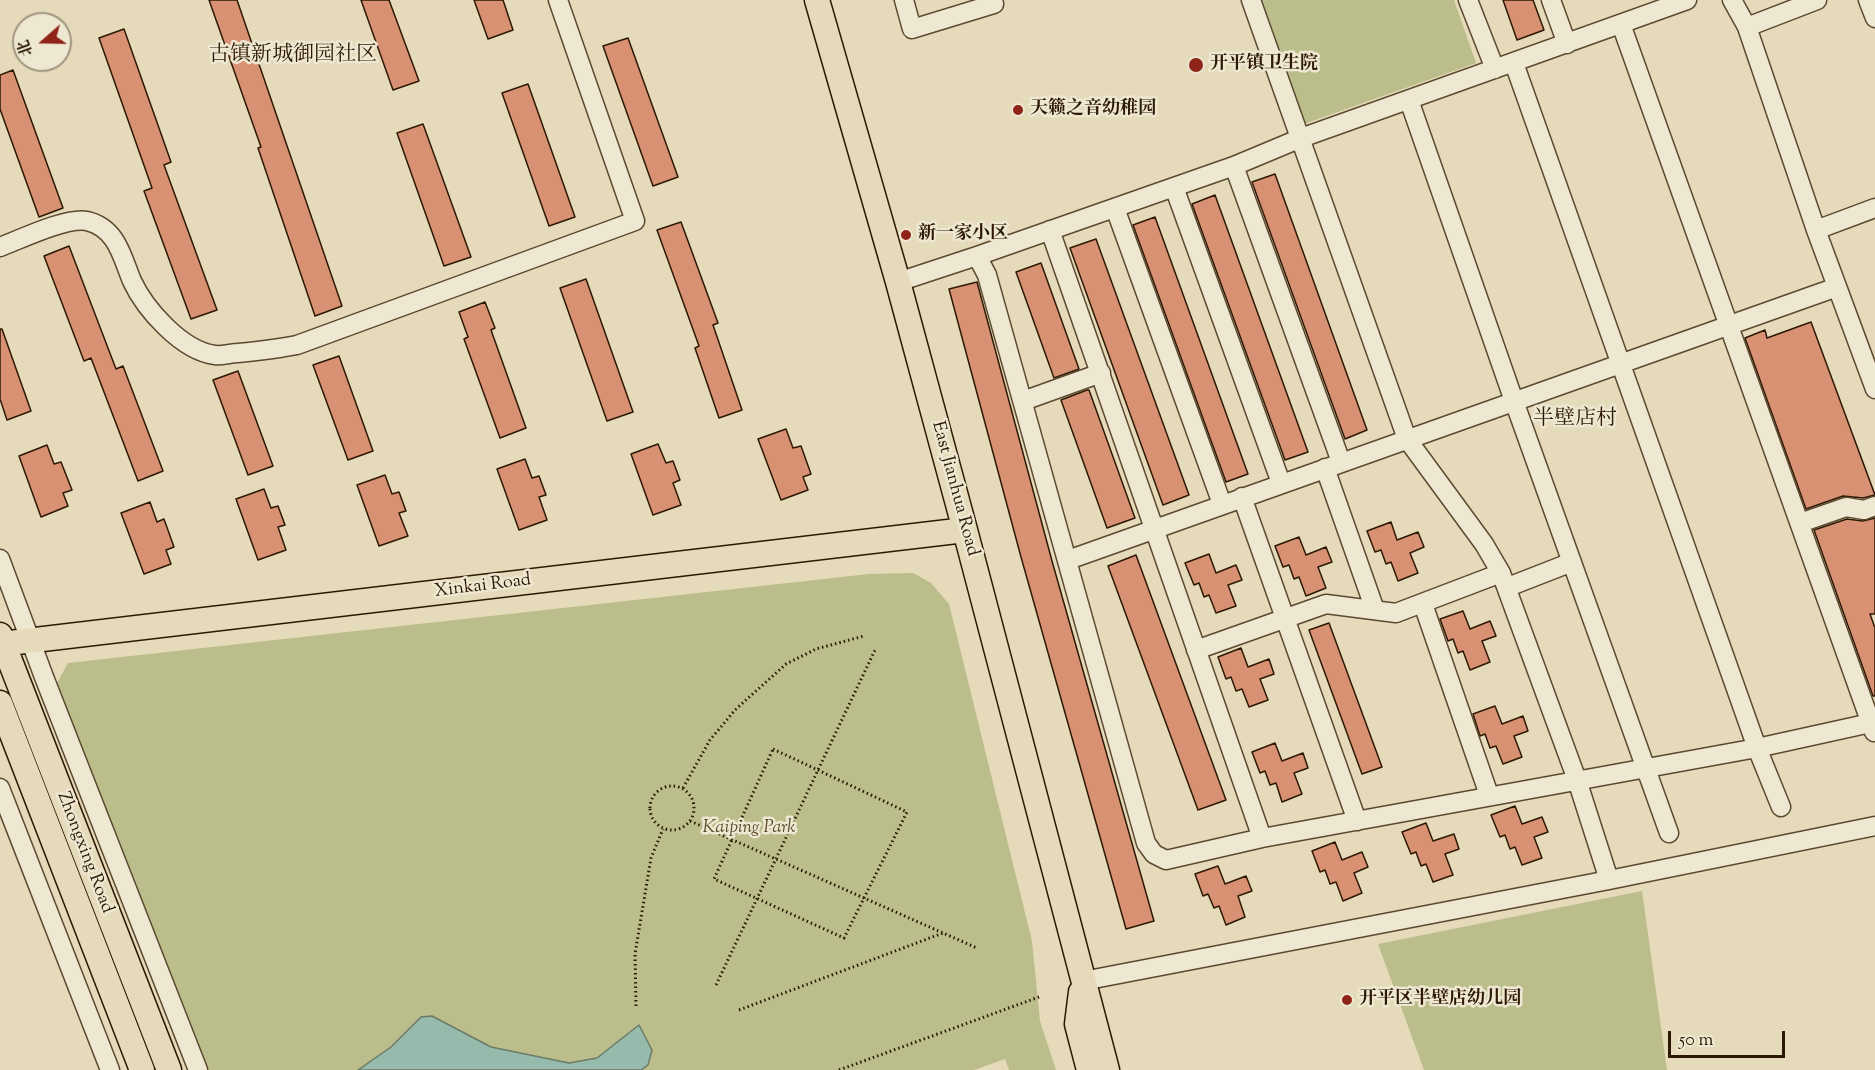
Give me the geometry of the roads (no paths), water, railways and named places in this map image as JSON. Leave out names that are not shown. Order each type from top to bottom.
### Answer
[{"type":"main road","name":"East Jianhua Road","points":[[817,0],[898,282],[1107,1070]]},
{"type":"main road","name":"Xinkai Road","points":[[1,641],[30,640],[965,530]]},
{"type":"main road","name":"Zhongxing Road","points":[[1,641],[169,1070]]},
{"type":"main road","name":"Zhongxing Road","points":[[0,703],[142,1070]]},
{"type":"main road","name":"East Jianhua Road","points":[[1083,981],[1077,1024],[1089,1070]]},
{"type":"street","points":[[0,247],[70,221],[87,221],[100,226],[116,241],[133,282],[154,314],[176,337],[215,355],[297,345],[635,221],[558,0]]},
{"type":"street","points":[[904,0],[912,29],[994,4],[993,0]]},
{"type":"street","points":[[1251,0],[1407,439],[1484,544],[1504,580],[1577,780],[1609,880]]},
{"type":"street","points":[[1468,0],[1495,69]]},
{"type":"street","points":[[1551,0],[1567,44]]},
{"type":"street","points":[[898,282],[1234,166],[1301,138],[1687,0]]},
{"type":"street","points":[[1732,0],[1747,27],[1816,230],[1875,389]]},
{"type":"street","points":[[1747,27],[1817,0]]},
{"type":"street","points":[[1868,0],[1875,18]]},
{"type":"street","points":[[977,256],[987,275],[1146,843],[1154,854],[1166,860],[1262,838],[1489,795],[1874,726],[1621,24]]},
{"type":"street","points":[[1514,63],[1757,748],[1781,807]]},
{"type":"street","points":[[1409,100],[1669,833]]},
{"type":"street","points":[[1234,166],[1333,465],[1375,610]]},
{"type":"street","points":[[1174,187],[1281,483]]},
{"type":"street","points":[[1115,208],[1222,504]]},
{"type":"street","points":[[1816,230],[1875,208]]},
{"type":"street","points":[[1050,230],[1262,838]]},
{"type":"street","points":[[1068,560],[1838,287]]},
{"type":"street","points":[[1023,401],[1101,373]]},
{"type":"street","points":[[1242,497],[1357,820]]},
{"type":"street","points":[[1800,524],[1846,507],[1864,510],[1875,506]]},
{"type":"street","points":[[0,559],[198,1070]]},
{"type":"street","points":[[1196,650],[1326,604],[1396,613],[1572,562]]},
{"type":"street","points":[[1423,604],[1489,795]]},
{"type":"street","points":[[0,788],[110,1070]]},
{"type":"street","points":[[1083,981],[1609,880],[1875,826]]},
{"type":"place","name":"开平镇卫生院","points":[[1196,65]]},
{"type":"place","name":"天籁之音幼稚园","points":[[1018,110]]},
{"type":"place","name":"新一家小区","points":[[906,235]]},
{"type":"place","name":"开平区半壁店幼儿园","points":[[1347,1000]]},
{"type":"district","name":"古镇新城御园社区","points":[[293,56]]},
{"type":"district","name":"半壁店村","points":[[1575,420]]},
{"type":"park label","name":"Kaiping Park","points":[[749,829]]}]
